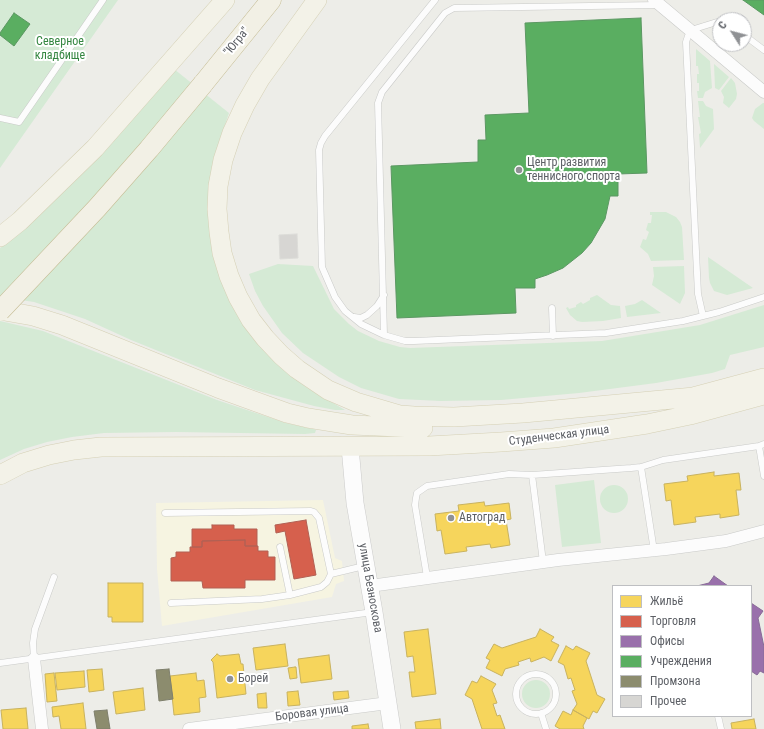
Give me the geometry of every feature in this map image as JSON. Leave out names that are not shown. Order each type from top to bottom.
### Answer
[{"type":"highway","name":"\"Югра\"","points":[[0,311],[97,208],[149,149],[271,0]]},
{"type":"main road","points":[[0,236],[25,216],[95,148],[225,0]]},
{"type":"main road","points":[[317,0],[260,79],[245,105],[232,133],[223,160],[218,186],[217,209],[219,232],[222,253],[227,268],[238,297],[251,320],[264,338],[280,355],[328,390],[356,402],[400,415],[454,416],[523,413],[694,397]]},
{"type":"main road","name":"Студенческая улица","points":[[0,311],[33,316],[62,325],[266,406],[308,418],[352,425],[390,428],[430,428],[502,425],[609,413],[694,397],[764,378]]},
{"type":"main road","name":"Студенческая улица","points":[[0,475],[23,464],[49,455],[101,447],[350,447],[452,445],[554,438],[647,424],[690,415],[764,395]]},
{"type":"main road","name":"улица Безноскова","points":[[350,447],[353,486],[392,729]]},
{"type":"street","points":[[657,2],[764,92]]},
{"type":"street","points":[[370,586],[426,577],[543,562],[654,551],[726,541],[764,530]]},
{"type":"street","points":[[34,659],[42,729]]},
{"type":"street","name":"Боровая улица","points":[[189,729],[388,703]]},
{"type":"lane","points":[[0,118],[19,122],[103,0]]},
{"type":"lane","points":[[435,0],[325,136],[321,143],[319,150],[322,267],[335,297],[345,311],[361,324],[384,336],[410,341],[606,333],[682,321],[764,297]]},
{"type":"lane","points":[[613,6],[620,0]]},
{"type":"lane","points":[[384,336],[379,131],[380,97],[444,13],[454,8],[613,6],[657,2]]},
{"type":"lane","points":[[703,316],[698,294],[686,42],[691,30],[712,23]]},
{"type":"lane","points":[[752,41],[764,50]]},
{"type":"lane","points":[[345,311],[354,317],[361,318],[373,311],[384,295]]},
{"type":"lane","points":[[552,308],[553,336]]},
{"type":"lane","points":[[426,577],[415,505],[418,493],[421,489],[427,486],[501,475],[532,475],[641,467],[663,460],[761,445],[764,476]]},
{"type":"lane","points":[[641,467],[654,551]]},
{"type":"lane","points":[[532,475],[543,562]]},
{"type":"lane","points":[[165,513],[311,510],[319,518],[330,574],[327,582],[321,586],[290,595],[262,599],[171,603]]},
{"type":"lane","points":[[280,547],[290,595]]},
{"type":"lane","points":[[330,574],[366,566]]},
{"type":"lane","points":[[34,659],[33,643],[35,629],[48,597],[54,577]]},
{"type":"lane","points":[[0,663],[374,612]]},
{"type":"lane","points":[[537,674],[544,676],[549,679],[555,687],[556,694],[554,704],[550,709],[541,713],[534,714],[528,712],[520,706],[517,701],[516,694],[518,684],[528,675],[537,674]]},
{"type":"lane","points":[[541,713],[546,729]]},
{"type":"lane","points":[[718,717],[721,729]]},
{"type":"shaded area","points":[[323,500],[335,558],[342,561],[344,581],[336,584],[332,597],[162,626],[157,569],[156,503]]},
{"type":"green space","name":"Северное кладбище","points":[[0,0],[118,0],[0,168]]},
{"type":"green space","points":[[696,49],[710,61],[712,88],[705,92],[703,98],[698,98],[697,91],[699,91],[699,83],[697,83],[697,74],[699,74],[698,66],[696,66]]},
{"type":"green space","points":[[714,64],[729,77],[719,90],[715,88]]},
{"type":"green space","points":[[174,69],[229,113],[211,171],[211,238],[289,374],[306,387],[345,410],[335,410],[314,406],[255,390],[131,340],[85,319],[34,302],[0,297],[0,248],[14,237]]},
{"type":"green space","points":[[731,78],[735,83],[737,94],[736,99],[729,108],[723,103],[724,97],[721,91]]},
{"type":"green space","points":[[698,101],[703,101],[706,106],[713,109],[714,129],[700,148],[699,134],[701,133],[698,117],[700,117]]},
{"type":"green space","points":[[763,103],[764,129],[752,118],[755,109]]},
{"type":"green space","points":[[650,212],[666,212],[676,217],[680,222],[682,227],[684,260],[651,261],[648,254],[640,247],[643,239],[646,240],[649,232],[646,230],[648,223],[651,223],[652,215],[650,215]]},
{"type":"green space","points":[[708,257],[753,288],[727,295],[714,291],[709,278]]},
{"type":"green space","points":[[278,264],[313,266],[334,309],[349,324],[358,331],[379,341],[400,347],[410,348],[602,341],[700,325],[764,305],[764,347],[730,355],[725,369],[712,373],[656,383],[579,393],[501,400],[441,401],[399,399],[361,388],[339,377],[303,353],[282,333],[263,306],[255,291],[249,274]]},
{"type":"green space","points":[[684,266],[685,293],[680,304],[652,285],[654,276],[653,267]]},
{"type":"green space","points":[[597,295],[611,305],[620,306],[621,318],[582,322],[577,321],[570,315],[566,308],[568,307],[569,309],[576,307],[576,305],[581,302],[583,304],[590,300],[590,298]]},
{"type":"green space","points":[[642,300],[661,313],[627,317],[625,306],[635,304]]},
{"type":"green space","points":[[0,321],[43,331],[217,400],[286,423],[316,430],[315,433],[104,433],[47,442],[24,449],[0,460]]},
{"type":"green space","points":[[594,480],[601,543],[562,547],[555,485]]},
{"type":"green space","points":[[614,485],[624,489],[628,499],[624,509],[614,513],[604,509],[600,499],[604,489]]},
{"type":"green space","points":[[536,680],[546,684],[550,694],[546,704],[536,708],[526,704],[522,694],[526,684]]},
{"type":"building: Жильё","points":[[714,472],[714,476],[739,473],[741,490],[736,490],[739,515],[720,518],[720,514],[695,517],[696,522],[674,525],[671,500],[666,501],[664,484],[688,481],[687,476]]},
{"type":"building: Жильё","points":[[484,502],[485,506],[509,503],[511,519],[506,520],[510,545],[491,548],[490,544],[466,547],[467,551],[445,554],[441,530],[437,531],[435,514],[459,511],[458,505]]},
{"type":"building: Жильё","points":[[108,583],[143,583],[143,622],[112,622],[112,617],[108,617]]},
{"type":"building: Жильё","points":[[428,629],[436,694],[412,697],[409,672],[415,672],[413,656],[407,657],[404,632]]},
{"type":"building: Жильё","points":[[540,629],[554,637],[551,641],[559,645],[551,661],[544,657],[531,662],[530,658],[518,662],[519,665],[505,669],[502,676],[486,668],[490,660],[486,658],[494,644],[502,648],[536,637]]},
{"type":"building: Жильё","points":[[285,644],[288,666],[256,670],[253,648]]},
{"type":"building: Жильё","points":[[566,646],[573,650],[576,646],[590,653],[586,661],[597,695],[605,699],[597,713],[593,711],[589,719],[573,710],[577,704],[572,691],[575,690],[571,678],[568,679],[564,665],[558,662]]},
{"type":"building: Жильё","name":"Борей","points":[[217,654],[220,656],[239,654],[241,664],[243,664],[246,694],[217,698],[213,662],[211,660]]},
{"type":"building: Жильё","points":[[329,655],[332,679],[301,683],[298,659]]},
{"type":"building: Жильё","points":[[296,667],[297,678],[290,679],[288,668]]},
{"type":"building: Жильё","points":[[102,669],[104,690],[89,692],[87,670]]},
{"type":"building: Жильё","points":[[84,671],[85,687],[57,690],[55,673]]},
{"type":"building: Жильё","points":[[54,673],[57,701],[47,702],[45,674]]},
{"type":"building: Жильё","points":[[196,673],[197,681],[204,680],[206,697],[199,698],[200,712],[174,715],[170,676]]},
{"type":"building: Жильё","points":[[481,676],[496,684],[492,690],[497,703],[493,704],[497,716],[500,715],[505,729],[482,729],[472,699],[465,695],[472,681],[477,683]]},
{"type":"building: Жильё","points":[[143,688],[145,710],[116,714],[113,692]]},
{"type":"building: Жильё","points":[[298,691],[300,705],[288,706],[287,692]]},
{"type":"building: Жильё","points":[[348,691],[349,698],[334,700],[333,692]]},
{"type":"building: Жильё","points":[[266,693],[267,708],[258,708],[257,694]]},
{"type":"building: Жильё","points":[[83,703],[86,729],[61,729],[59,716],[53,717],[52,707]]},
{"type":"building: Жильё","points":[[26,708],[28,729],[3,729],[1,710]]},
{"type":"building: Жильё","points":[[573,710],[587,718],[583,726],[584,729],[560,729],[555,726],[563,711],[571,715]]},
{"type":"building: Жильё","points":[[440,719],[441,729],[416,729],[415,722]]},
{"type":"building: Жильё","points":[[754,719],[756,729],[732,729],[731,723]]},
{"type":"building: Жильё","points":[[368,724],[369,729],[352,729],[352,726]]},
{"type":"building: Торговля","points":[[306,520],[316,575],[294,579],[285,531],[276,533],[275,525]]},
{"type":"building: Торговля","points":[[212,525],[234,525],[234,529],[257,529],[257,546],[245,546],[245,540],[202,541],[202,547],[192,547],[192,529],[212,529]]},
{"type":"building: Торговля","points":[[245,540],[245,546],[258,546],[258,551],[268,551],[268,557],[275,557],[275,580],[245,580],[245,588],[203,588],[202,581],[171,581],[171,558],[176,557],[176,552],[190,552],[190,547],[202,547],[202,541]]},
{"type":"building: Офисы","points":[[714,576],[727,585],[701,585],[709,583]]},
{"type":"building: Офисы","points":[[752,604],[763,611],[758,618],[764,647],[764,673],[760,671],[757,675],[752,672]]},
{"type":"building: Учреждения","points":[[743,0],[764,0],[764,15]]},
{"type":"building: Учреждения","points":[[14,13],[30,24],[14,46],[0,35],[0,33]]},
{"type":"building: Учреждения","name":"Центр развития теннисного спорта","points":[[641,18],[647,173],[618,174],[618,196],[610,196],[605,219],[591,243],[582,253],[563,268],[535,279],[535,288],[515,288],[516,313],[397,318],[391,166],[478,162],[478,140],[486,140],[485,115],[529,113],[525,23]]},
{"type":"building: Промзона","points":[[169,669],[173,699],[159,701],[156,670]]},
{"type":"building: Промзона","points":[[107,710],[110,729],[97,729],[94,711]]},
{"type":"building: Прочее","points":[[297,234],[298,258],[280,259],[279,235]]},
{"type":"place","name":"Центр развития теннисного спорта","points":[[519,170]]},
{"type":"place","name":"Автоград","points":[[451,518]]},
{"type":"place","name":"Борей","points":[[230,679]]}]
